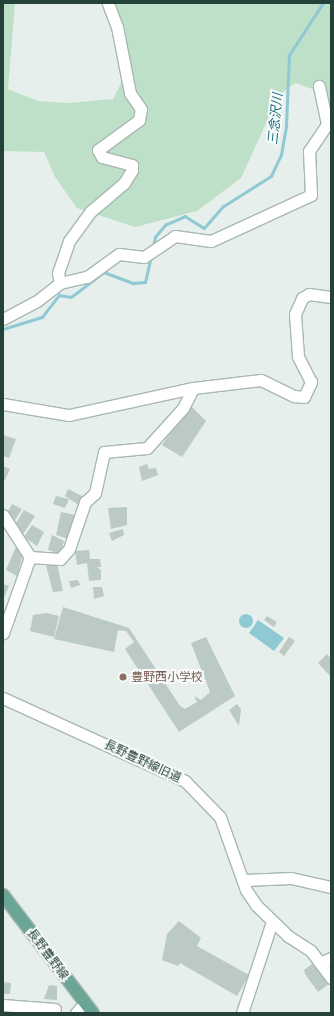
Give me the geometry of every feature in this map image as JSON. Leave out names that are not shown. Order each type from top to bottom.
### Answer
[{"type":"main road","name":"長野豊野線","points":[[3,895],[93,1013]]},
{"type":"street","points":[[60,283],[58,273],[69,241],[91,211],[124,183],[132,170],[132,165],[102,157],[98,150],[140,120],[140,109],[130,93],[122,48],[108,3]]},
{"type":"street","points":[[3,319],[37,301],[60,283],[86,277],[119,254],[144,256],[175,236],[211,241],[311,195],[309,151],[327,124],[319,86]]},
{"type":"street","points":[[3,404],[69,415],[193,388],[261,380],[294,396],[304,396],[311,382],[298,356],[295,314],[302,298],[309,294],[331,296]]},
{"type":"street","points":[[30,557],[60,560],[68,549],[85,502],[95,493],[104,452],[147,448],[183,408],[193,388]]},
{"type":"street","points":[[3,515],[30,557]]},
{"type":"street","points":[[3,633],[5,616],[30,557]]},
{"type":"street","name":"長野豊野線旧道","points":[[3,698],[185,781],[220,817],[244,880],[256,905],[272,922],[311,951],[331,978]]},
{"type":"street","points":[[244,880],[291,878],[331,887]]},
{"type":"street","points":[[242,1013],[272,922]]},
{"type":"street","points":[[320,963],[331,958]]},
{"type":"street","points":[[76,1013],[85,1003]]},
{"type":"street","points":[[3,1005],[55,1010]]},
{"type":"green space","points":[[3,3],[15,3],[8,89],[38,101],[69,103],[113,99],[129,67],[125,28],[112,3],[331,3],[331,120],[318,91],[295,83],[279,95],[241,178],[197,211],[135,227],[77,208],[55,177],[44,152],[3,151]]},
{"type":"water","points":[[246,614],[251,616],[253,621],[251,626],[246,628],[241,626],[239,621],[241,616]]},
{"type":"water","points":[[258,620],[284,638],[274,651],[249,633]]},
{"type":"building","points":[[190,405],[206,421],[182,457],[162,445]]},
{"type":"building","points":[[3,435],[16,439],[9,458],[3,456]]},
{"type":"building","points":[[147,464],[149,469],[156,468],[158,475],[142,481],[139,467]]},
{"type":"building","points":[[3,466],[10,469],[3,484]]},
{"type":"building","points":[[68,489],[82,496],[79,505],[65,496]]},
{"type":"building","points":[[56,496],[69,499],[65,508],[53,504]]},
{"type":"building","points":[[12,504],[22,509],[15,520],[6,515]]},
{"type":"building","points":[[127,507],[127,525],[111,529],[108,508]]},
{"type":"building","points":[[24,510],[35,516],[23,534],[14,526]]},
{"type":"building","points":[[61,512],[75,515],[68,539],[56,535]]},
{"type":"building","points":[[32,525],[44,532],[37,546],[24,537]]},
{"type":"building","points":[[123,529],[124,535],[112,541],[109,533]]},
{"type":"building","points":[[52,535],[64,541],[60,554],[48,550]]},
{"type":"building","points":[[16,547],[24,551],[17,576],[6,570]]},
{"type":"building","points":[[89,550],[90,559],[100,559],[101,567],[97,567],[101,570],[101,580],[89,581],[87,563],[77,565],[75,551]]},
{"type":"building","points":[[57,563],[63,591],[53,592],[46,566]]},
{"type":"building","points":[[78,580],[80,585],[71,588],[69,581]]},
{"type":"building","points":[[3,584],[9,586],[3,600]]},
{"type":"building","points":[[93,587],[102,587],[104,596],[94,599]]},
{"type":"building","points":[[63,607],[129,628],[180,706],[185,709],[197,702],[194,696],[201,700],[210,692],[191,643],[206,637],[235,696],[179,732],[125,649],[134,642],[126,631],[118,630],[114,652],[54,639]]},
{"type":"building","points":[[46,613],[59,616],[54,637],[30,631],[33,615]]},
{"type":"building","points":[[267,616],[277,622],[274,627],[264,620]]},
{"type":"building","points":[[289,637],[295,641],[284,656],[279,652]]},
{"type":"building","points":[[327,654],[331,659],[331,677],[318,663]]},
{"type":"building","points":[[237,704],[241,709],[239,726],[229,710]]},
{"type":"building","points":[[179,921],[201,938],[197,946],[249,975],[237,996],[180,963],[178,966],[162,960],[167,934]]},
{"type":"building","points":[[313,963],[329,984],[318,992],[305,974],[304,970]]},
{"type":"building","points":[[3,982],[11,983],[10,994],[3,994]]},
{"type":"building","points":[[49,985],[57,986],[57,1000],[44,999]]},
{"type":"waterway","name":"三念沢川","points":[[153,246],[155,237],[165,225],[185,216],[204,228],[222,207],[271,176],[281,155],[286,126],[289,55],[323,3]]},
{"type":"waterway","name":"三念沢川","points":[[3,329],[42,317],[59,295],[71,297],[104,272],[133,283],[145,282],[151,256]]},
{"type":"place","name":"豊野西小学校","points":[[123,677]]}]
